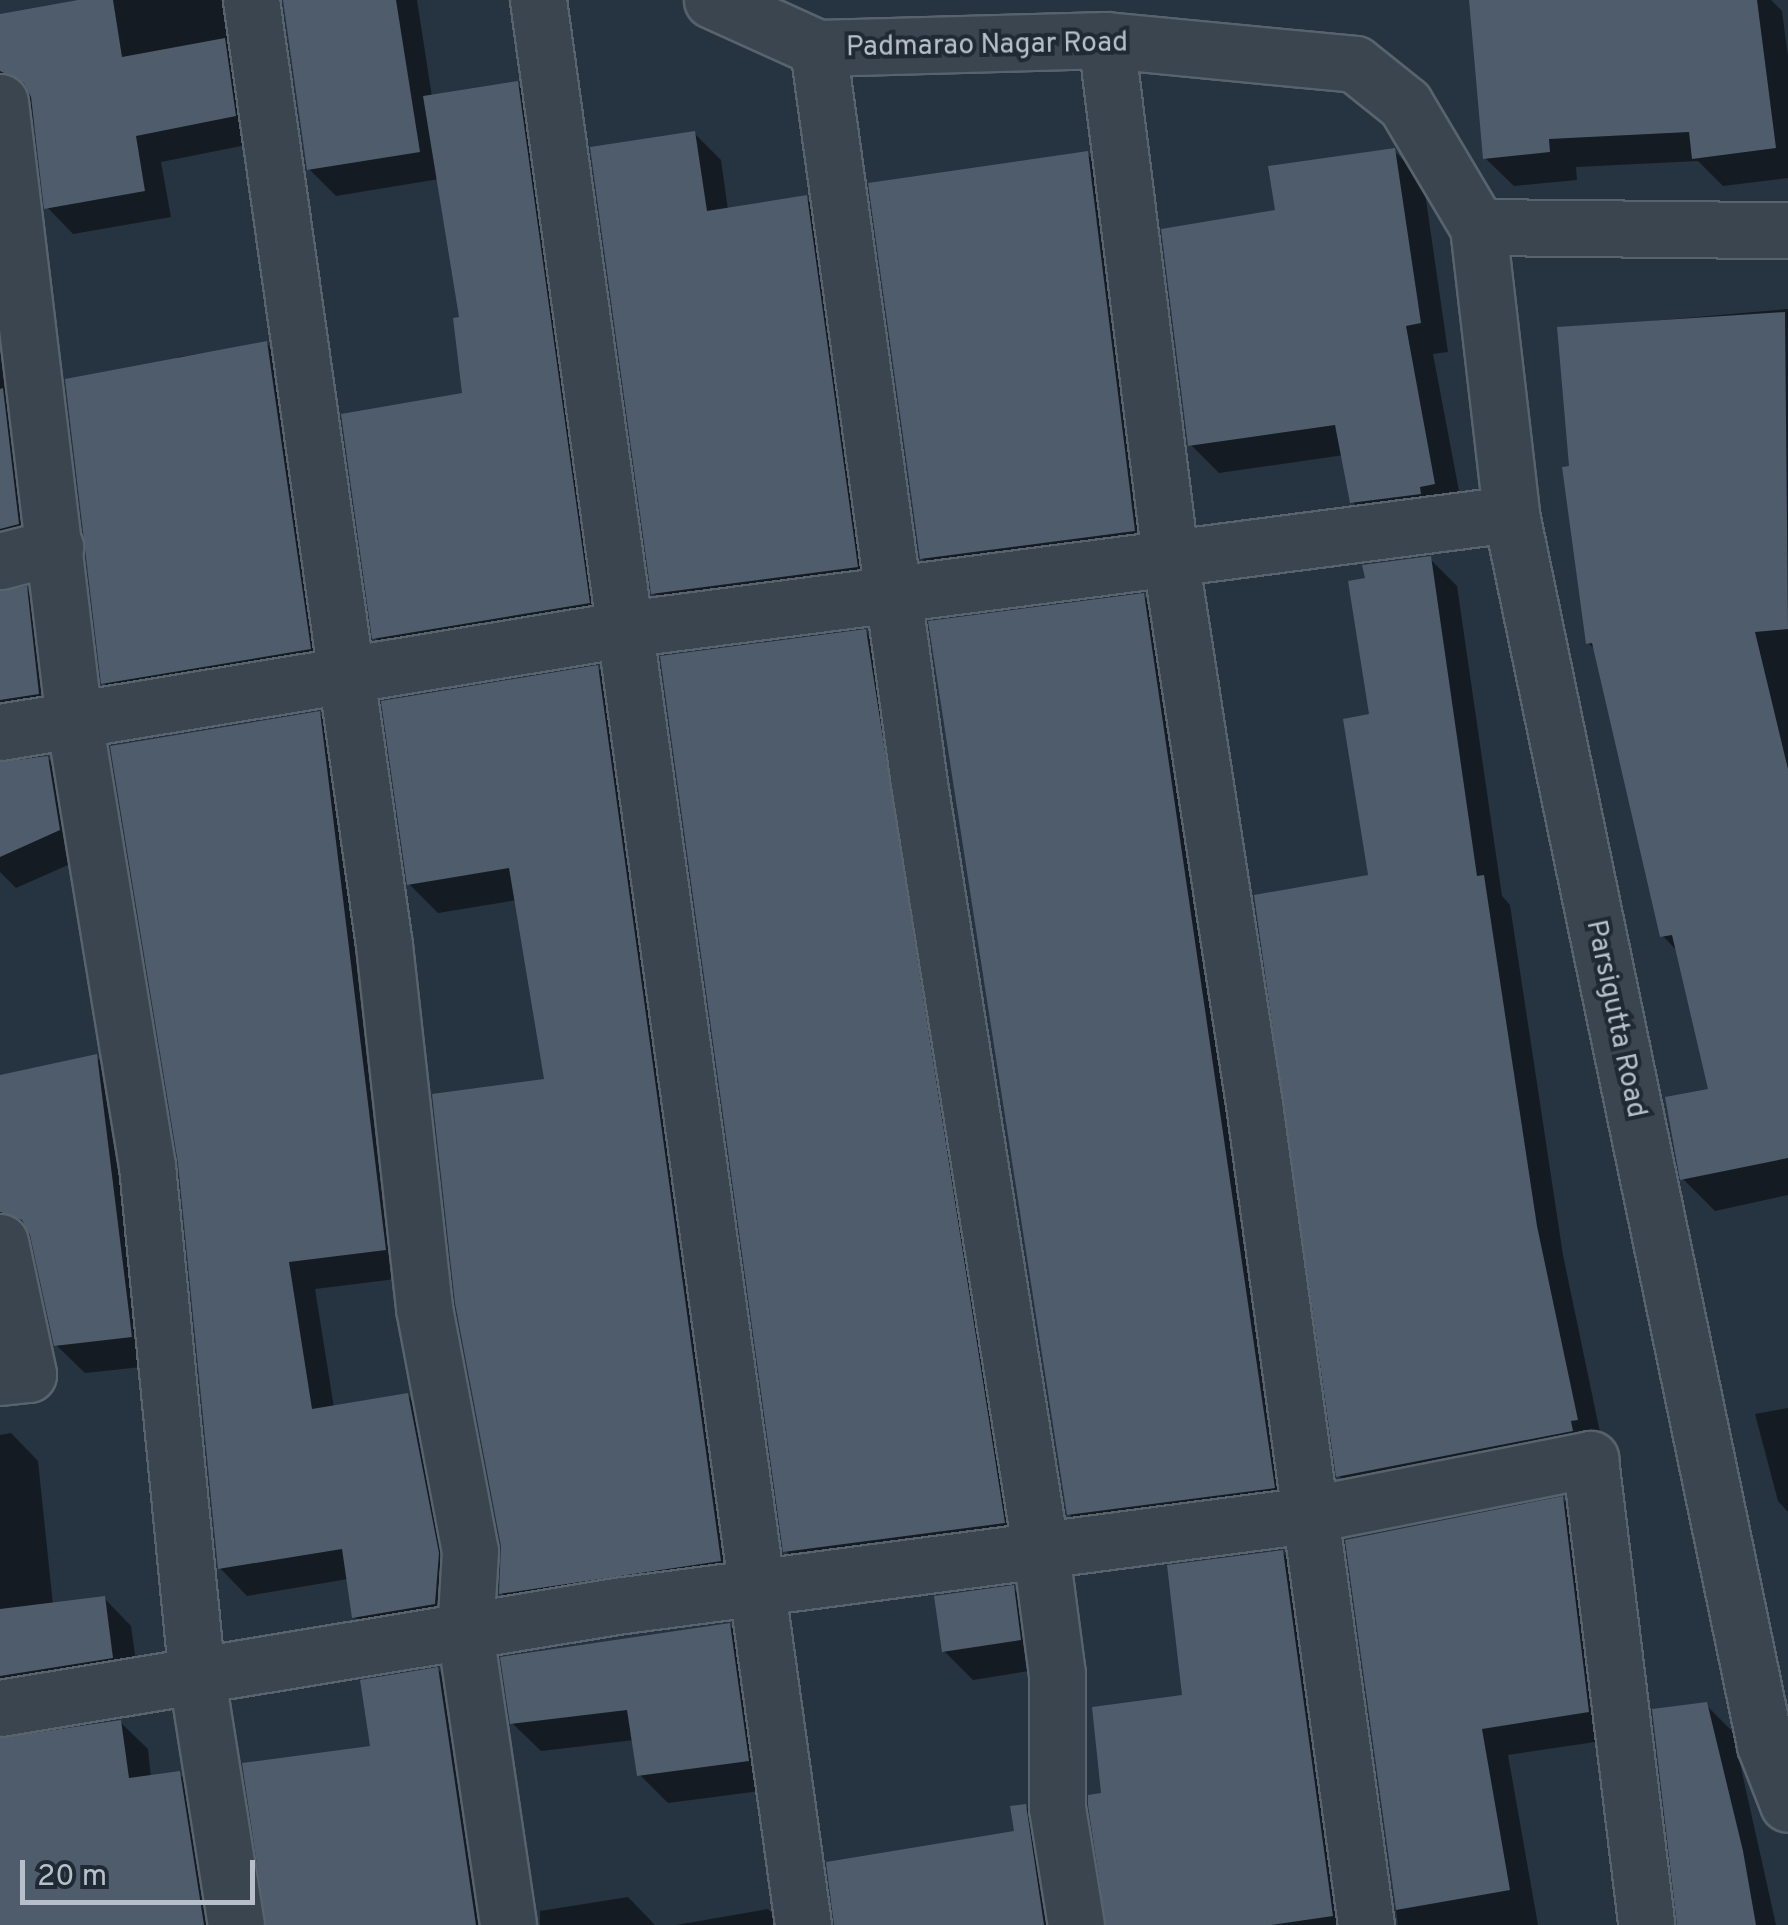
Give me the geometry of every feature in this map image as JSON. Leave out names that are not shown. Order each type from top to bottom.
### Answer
[{"type":"street","points":[[251,0],[384,946],[424,1308],[470,1551],[465,1634],[508,1925]]},
{"type":"street","points":[[538,0],[752,1588],[803,1925]]},
{"type":"street","name":"Padmarao Nagar Road","points":[[712,0],[818,48],[1106,40],[1355,64],[1405,104],[1478,226]]},
{"type":"street","points":[[1106,40],[1170,557],[1254,1104],[1366,1925]]},
{"type":"street","points":[[818,48],[893,593],[1057,1674],[1056,1808],[1076,1925]]},
{"type":"street","points":[[0,102],[74,720],[147,1166],[197,1680],[236,1925]]},
{"type":"street","points":[[1478,226],[1788,230]]},
{"type":"street","name":"Parsigutta Road","points":[[1478,226],[1511,514],[1788,1804]]},
{"type":"street","points":[[0,732],[625,630],[1511,514]]},
{"type":"street","points":[[0,561],[55,547]]},
{"type":"street","points":[[0,1242],[28,1374],[0,1377]]},
{"type":"street","points":[[0,1708],[197,1680],[752,1588],[1308,1515],[1590,1459],[1646,1925]]},
{"type":"building","points":[[78,0],[113,0],[122,57],[225,38],[236,116],[136,136],[145,191],[44,209],[31,97],[24,83],[0,71],[0,14]]},
{"type":"building","points":[[283,0],[396,0],[420,152],[307,170]]},
{"type":"building","points":[[1469,0],[1757,0],[1776,148],[1692,159],[1689,132],[1549,139],[1550,152],[1483,159]]},
{"type":"building","points":[[518,81],[590,603],[372,639],[341,414],[462,393],[453,318],[459,317],[423,96]]},
{"type":"building","points":[[695,131],[707,211],[807,195],[858,567],[651,594],[590,147]]},
{"type":"building","points":[[1395,148],[1421,323],[1406,326],[1435,484],[1420,487],[1421,494],[1350,503],[1335,425],[1188,446],[1161,229],[1275,210],[1268,166]]},
{"type":"building","points":[[1088,151],[1135,531],[920,559],[868,183]]},
{"type":"building","points":[[1785,312],[1788,629],[1755,632],[1788,769],[1788,1158],[1680,1180],[1665,1097],[1708,1089],[1672,935],[1660,937],[1592,643],[1586,644],[1562,467],[1569,466],[1557,327]]},
{"type":"building","points":[[267,341],[311,649],[101,684],[65,379]]},
{"type":"building","points":[[3,388],[19,524],[0,529],[0,389]]},
{"type":"building","points":[[1431,556],[1477,876],[1484,875],[1537,1226],[1578,1420],[1571,1421],[1573,1431],[1336,1477],[1254,895],[1368,875],[1343,719],[1369,714],[1348,581],[1365,578],[1362,565]]},
{"type":"building","points":[[27,586],[39,694],[0,700],[0,591]]},
{"type":"building","points":[[1144,593],[1275,1488],[1067,1515],[928,621]]},
{"type":"building","points":[[866,629],[1005,1523],[783,1552],[660,656]]},
{"type":"building","points":[[598,665],[721,1561],[499,1594],[501,1546],[455,1303],[432,1094],[544,1079],[509,868],[407,885],[381,701]]},
{"type":"building","points":[[320,711],[386,1250],[289,1262],[312,1409],[408,1393],[439,1553],[435,1604],[352,1618],[342,1549],[218,1569],[178,1163],[110,746]]},
{"type":"building","points":[[48,756],[60,830],[0,857],[0,762]]},
{"type":"building","points":[[97,1054],[132,1337],[54,1346],[30,1235],[22,1220],[0,1212],[0,1075]]},
{"type":"building","points":[[1563,1496],[1589,1712],[1482,1729],[1510,1890],[1396,1910],[1345,1540]]},
{"type":"building","points":[[1283,1550],[1333,1916],[1271,1925],[1106,1925],[1088,1805],[1088,1795],[1101,1793],[1092,1707],[1182,1695],[1167,1565]]},
{"type":"building","points":[[1014,1585],[1021,1640],[942,1652],[934,1596]]},
{"type":"building","points":[[105,1596],[113,1658],[0,1676],[0,1609]]},
{"type":"building","points":[[730,1623],[749,1761],[637,1776],[627,1710],[510,1724],[500,1657]]},
{"type":"building","points":[[438,1667],[476,1925],[266,1925],[242,1763],[370,1746],[360,1680]]},
{"type":"building","points":[[1707,1702],[1743,1851],[1756,1925],[1677,1925],[1652,1709]]},
{"type":"building","points":[[121,1720],[129,1778],[180,1771],[204,1925],[0,1925],[0,1738]]},
{"type":"building","points":[[1026,1804],[1044,1925],[834,1925],[826,1862],[1014,1831],[1010,1806]]}]
